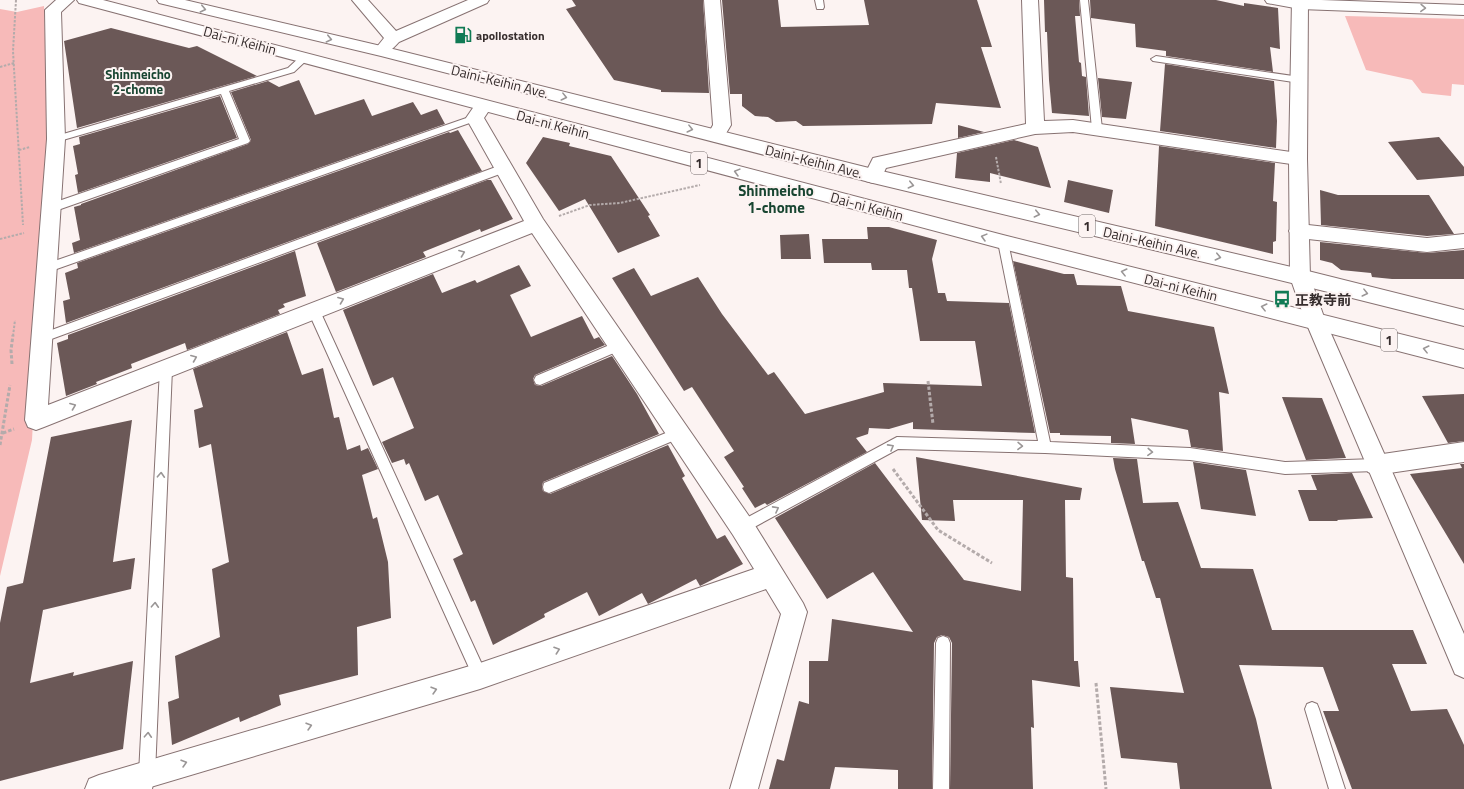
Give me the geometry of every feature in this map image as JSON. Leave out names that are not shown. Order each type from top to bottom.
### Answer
[{"type":"main road","points":[[66,0],[53,10],[56,139],[36,420],[536,224]]},
{"type":"main road","name":"Dai-ni Keihin","points":[[85,0],[305,57],[479,112],[729,170],[1003,242],[1464,359]]},
{"type":"main road","name":"Daini-Keihin Ave.","points":[[165,0],[382,51],[873,176],[1300,277],[1464,318]]},
{"type":"main road","points":[[360,0],[393,38]]},
{"type":"main road","points":[[382,51],[393,38],[481,0]]},
{"type":"main road","points":[[712,0],[722,125],[716,136]]},
{"type":"main road","points":[[1030,0],[1035,128]]},
{"type":"main road","points":[[1273,0],[1464,10]]},
{"type":"main road","points":[[1300,2],[1298,159],[1300,277],[1315,320],[1376,465],[1464,665]]},
{"type":"main road","points":[[479,112],[504,168],[536,224],[742,527],[794,612],[744,789]]},
{"type":"main road","points":[[873,176],[879,163],[1035,128],[1073,126],[1298,159]]},
{"type":"main road","points":[[1299,230],[1427,245],[1464,241]]},
{"type":"main road","points":[[1376,465],[1464,452]]},
{"type":"main road","points":[[100,789],[145,781],[480,676],[771,575]]},
{"type":"lane","points":[[1084,0],[1097,129]]},
{"type":"lane","points":[[56,139],[224,91],[291,70],[305,57]]},
{"type":"lane","points":[[1156,59],[1300,80]]},
{"type":"lane","points":[[51,208],[245,141],[224,91]]},
{"type":"lane","points":[[47,268],[479,112]]},
{"type":"lane","points":[[42,338],[504,168]]},
{"type":"lane","points":[[1003,242],[1045,447]]},
{"type":"lane","points":[[314,311],[480,676]]},
{"type":"lane","points":[[540,380],[619,346]]},
{"type":"lane","points":[[145,781],[166,369]]},
{"type":"lane","points":[[549,487],[678,433]]},
{"type":"lane","points":[[742,527],[897,443],[1045,447],[1190,454],[1285,468],[1376,465]]},
{"type":"lane","points":[[941,789],[943,643]]},
{"type":"lane","points":[[1312,709],[1337,789]]},
{"type":"path","points":[[16,0],[14,64],[24,240]]},
{"type":"path","points":[[0,67],[14,64]]},
{"type":"path","points":[[993,137],[1004,206]]},
{"type":"path","points":[[536,224],[590,204],[620,202],[700,186],[729,170]]},
{"type":"path","points":[[0,239],[24,233]]},
{"type":"path","points":[[12,369],[11,350],[16,314]]},
{"type":"path","points":[[928,381],[935,444]]},
{"type":"path","points":[[0,445],[10,385]]},
{"type":"path","points":[[881,452],[938,530],[992,563]]},
{"type":"path","points":[[1096,683],[1106,789]]},
{"type":"shaded area","points":[[44,6],[48,138],[32,440],[0,576],[0,9],[17,12]]},
{"type":"shaded area","points":[[1345,16],[1464,19],[1464,85],[1452,84],[1451,96],[1422,93],[1412,80],[1366,70]]},
{"type":"building","points":[[572,0],[703,0],[709,93],[661,92],[661,90],[614,80],[566,9],[576,6]]},
{"type":"building","points":[[722,0],[778,0],[781,27],[869,25],[864,0],[977,0],[992,47],[981,47],[1001,108],[936,103],[932,124],[803,126],[796,121],[776,122],[768,117],[755,116],[742,106],[742,94],[730,94]]},
{"type":"building","points":[[1044,0],[1079,0],[1080,16],[1075,16],[1079,62],[1081,63],[1082,76],[1086,77],[1089,116],[1052,113],[1047,32],[1045,32]]},
{"type":"building","points":[[1090,0],[1216,0],[1244,6],[1244,3],[1278,8],[1280,49],[1270,47],[1273,72],[1166,56],[1166,51],[1136,47],[1135,24],[1091,18]]},
{"type":"building","points":[[111,28],[189,48],[197,46],[257,76],[77,128],[64,41]]},
{"type":"building","points":[[1165,64],[1274,81],[1277,121],[1276,148],[1160,131]]},
{"type":"building","points":[[1098,78],[1132,82],[1126,119],[1102,117]]},
{"type":"building","points":[[299,80],[315,115],[364,99],[372,116],[413,102],[421,115],[437,109],[445,124],[74,253],[72,243],[80,240],[74,207],[248,144],[251,140],[231,92],[268,81],[279,87]]},
{"type":"building","points":[[220,96],[237,138],[78,193],[75,175],[78,174],[73,146],[80,144],[79,137]]},
{"type":"building","points":[[958,125],[984,132],[958,138]]},
{"type":"building","points":[[458,130],[482,171],[66,323],[63,301],[70,299],[65,273],[78,268],[77,263]]},
{"type":"building","points":[[543,137],[570,143],[569,146],[611,156],[650,215],[648,216],[660,236],[618,253],[585,199],[559,211],[526,163]]},
{"type":"building","points":[[1439,137],[1464,167],[1464,176],[1417,180],[1388,142]]},
{"type":"building","points":[[1014,140],[1038,147],[1051,188],[990,173],[990,182],[955,178],[957,153]]},
{"type":"building","points":[[1159,146],[1275,163],[1273,201],[1277,202],[1276,241],[1273,242],[1273,254],[1155,226]]},
{"type":"building","points":[[487,180],[491,180],[513,219],[481,232],[480,229],[423,252],[426,257],[336,292],[317,243]]},
{"type":"building","points":[[1068,180],[1113,190],[1109,213],[1064,202]]},
{"type":"building","points":[[1320,190],[1338,195],[1429,195],[1454,234],[1427,236],[1321,225]]},
{"type":"building","points":[[867,227],[889,227],[937,240],[932,259],[938,293],[945,293],[947,301],[1009,303],[1035,433],[913,429],[913,422],[889,429],[869,428],[868,434],[856,438],[867,452],[767,505],[765,503],[755,508],[742,488],[744,487],[724,457],[734,451],[692,387],[684,391],[612,278],[634,268],[651,296],[698,277],[722,314],[768,375],[774,372],[805,414],[884,392],[883,383],[982,386],[975,341],[920,341],[912,288],[909,288],[907,270],[872,270],[871,263],[824,263],[822,239],[868,239]]},
{"type":"building","points":[[809,234],[811,259],[781,259],[780,235]]},
{"type":"building","points":[[1320,242],[1427,253],[1464,250],[1464,279],[1392,279],[1372,277],[1371,273],[1341,270],[1332,263],[1320,260]]},
{"type":"building","points":[[295,251],[306,296],[283,304],[285,307],[278,310],[280,314],[187,350],[185,343],[131,364],[132,368],[66,396],[57,343],[68,339],[68,335]]},
{"type":"building","points":[[1013,261],[1064,274],[1074,274],[1077,285],[1121,286],[1128,311],[1214,327],[1229,394],[1219,392],[1223,451],[1191,447],[1188,430],[1131,418],[1135,444],[1111,443],[1111,436],[1060,435],[1060,433],[1050,433]]},
{"type":"building","points":[[519,265],[531,286],[510,295],[531,337],[582,316],[594,339],[599,337],[605,345],[535,375],[533,379],[535,385],[541,386],[612,356],[637,394],[659,434],[543,482],[543,491],[550,494],[668,445],[685,476],[682,478],[717,539],[725,535],[743,564],[700,586],[696,579],[648,604],[642,593],[599,616],[587,592],[544,614],[545,617],[493,645],[475,600],[471,602],[453,559],[463,554],[438,495],[425,501],[409,463],[406,465],[404,459],[392,463],[382,442],[414,428],[393,377],[373,386],[343,310],[433,274],[442,293],[475,280],[477,283]]},
{"type":"building","points":[[287,332],[302,375],[323,368],[334,418],[339,417],[347,450],[360,445],[361,451],[368,448],[378,469],[362,475],[373,519],[377,517],[388,562],[391,618],[357,627],[358,675],[279,695],[281,705],[240,722],[239,717],[172,745],[168,702],[179,698],[175,656],[220,637],[212,569],[229,562],[211,444],[199,448],[194,410],[203,407],[193,369]]},
{"type":"building","points":[[1464,394],[1464,441],[1448,443],[1422,396]]},
{"type":"building","points":[[1282,397],[1322,398],[1346,458],[1306,460]]},
{"type":"building","points":[[132,420],[113,562],[135,558],[131,589],[43,610],[30,683],[74,672],[73,676],[133,661],[123,749],[0,781],[0,623],[7,587],[23,583],[51,437]]},
{"type":"building","points":[[916,457],[1082,488],[1080,500],[1065,500],[1066,577],[1073,578],[1074,661],[1078,661],[1080,687],[1032,680],[1034,728],[1031,727],[1033,789],[950,789],[952,643],[949,637],[942,635],[937,637],[934,643],[932,789],[898,789],[898,770],[835,767],[830,789],[769,789],[777,759],[784,761],[799,701],[809,704],[809,661],[828,661],[832,619],[913,632],[873,572],[827,599],[775,518],[875,463],[964,580],[1021,591],[1023,500],[953,500],[955,521],[922,520]]},
{"type":"building","points":[[1113,458],[1137,459],[1143,503],[1178,502],[1201,568],[1253,569],[1272,630],[1413,630],[1427,664],[1392,664],[1411,711],[1447,709],[1464,745],[1464,789],[1352,789],[1323,711],[1339,711],[1323,667],[1239,665],[1256,719],[1272,789],[1180,789],[1177,763],[1121,758],[1110,687],[1184,693],[1160,598],[1156,598],[1144,561],[1142,561]]},
{"type":"building","points":[[1193,462],[1246,470],[1256,516],[1201,509]]},
{"type":"building","points":[[1460,464],[1464,464],[1464,564],[1410,474],[1462,468]]},
{"type":"building","points":[[1352,473],[1373,518],[1337,520],[1338,521],[1309,521],[1298,490],[1317,490],[1311,475]]},
{"type":"place","name":"apollostation","points":[[463,35]]},
{"type":"place","name":"正教寺前","points":[[1282,299]]},
{"type":"district","name":"Shinmeicho 2-chome","points":[[138,82]]},
{"type":"district","name":"Shinmeicho 1-chome","points":[[776,198]]}]
